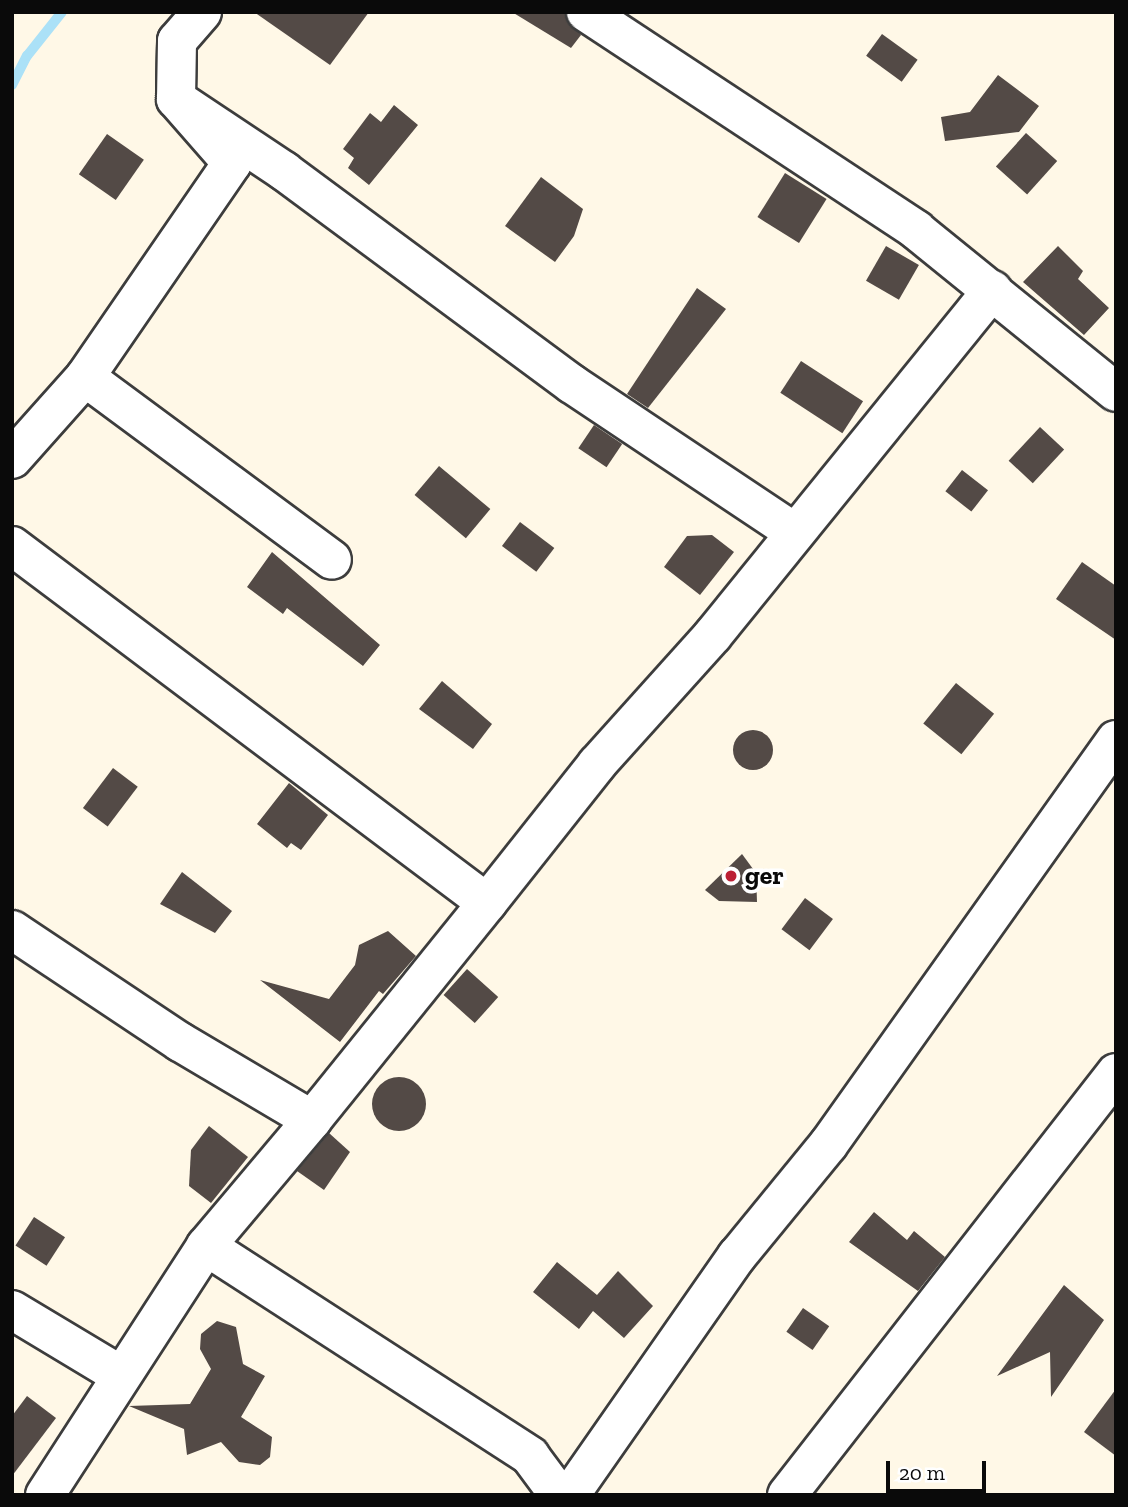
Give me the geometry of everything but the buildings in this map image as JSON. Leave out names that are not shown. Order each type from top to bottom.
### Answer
[{"type":"street","points":[[12,459],[85,377],[232,163],[176,99],[177,41],[202,12]]},
{"type":"street","points":[[586,12],[916,230],[1116,392]]},
{"type":"street","points":[[176,99],[284,171],[572,384],[795,533]]},
{"type":"street","points":[[45,1495],[205,1247],[312,1120],[486,903],[795,533],[992,290]]},
{"type":"street","points":[[85,377],[332,559]]},
{"type":"street","points":[[12,546],[486,903]]},
{"type":"street","points":[[570,1495],[737,1256],[828,1145],[1116,740]]},
{"type":"street","points":[[12,930],[180,1042],[312,1120]]},
{"type":"street","points":[[787,1495],[1116,1073]]},
{"type":"street","points":[[205,1247],[530,1456],[559,1495]]},
{"type":"street","points":[[12,1310],[120,1375]]},
{"type":"waterway","points":[[12,85],[27,56],[62,12]]},
{"type":"place","name":"ger","points":[[731,876]]}]
